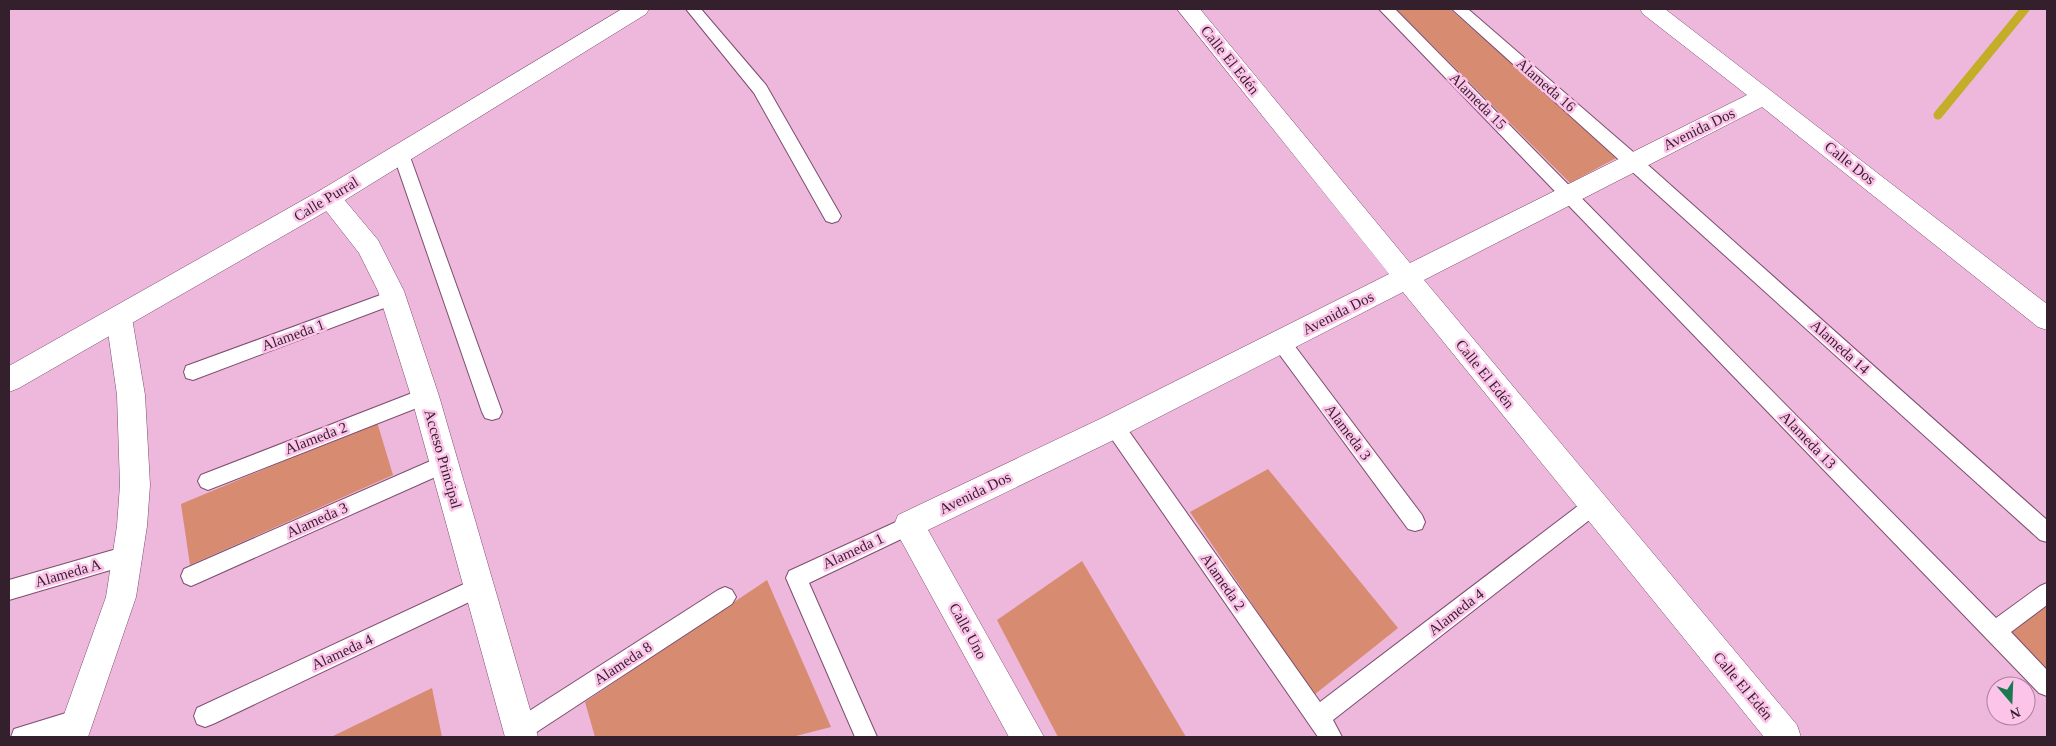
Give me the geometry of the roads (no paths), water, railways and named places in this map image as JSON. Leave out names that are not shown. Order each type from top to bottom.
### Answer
[{"type":"street","name":"Calle Purral","points":[[9,380],[328,198],[638,9]]},
{"type":"street","name":"Calle El Edén","points":[[1188,9],[1594,506],[1774,733]]},
{"type":"street","name":"Calle Dos","points":[[1650,9],[1764,96],[2047,319]]},
{"type":"street","name":"Avenida Dos","points":[[909,525],[1114,426],[1764,96]]},
{"type":"street","name":"Acceso Principal","points":[[328,198],[369,247],[394,297],[425,396],[521,733]]},
{"type":"street","points":[[75,729],[121,597],[132,526],[135,485],[131,395],[119,318]]},
{"type":"street","name":"Calle Uno","points":[[909,525],[1027,737]]},
{"type":"lane","points":[[693,9],[760,89],[832,216]]},
{"type":"lane","name":"Alameda 15","points":[[1386,9],[1569,194]]},
{"type":"lane","name":"Alameda 16","points":[[1459,9],[1633,161]]},
{"type":"lane","points":[[400,154],[492,412]]},
{"type":"lane","name":"Alameda 14","points":[[1633,161],[2047,533]]},
{"type":"lane","name":"Alameda 13","points":[[1569,194],[2047,685]]},
{"type":"lane","name":"Alameda 1","points":[[193,372],[394,297]]},
{"type":"lane","name":"Alameda 3","points":[[1280,342],[1415,522]]},
{"type":"lane","name":"Alameda 2","points":[[208,481],[425,396]]},
{"type":"lane","name":"Alameda 2","points":[[1114,426],[1331,737]]},
{"type":"lane","name":"Alameda 3","points":[[191,576],[444,464]]},
{"type":"lane","name":"Alameda 4","points":[[1318,718],[1594,506]]},
{"type":"lane","name":"Alameda 1","points":[[866,737],[796,578],[909,525]]},
{"type":"lane","name":"Alameda A","points":[[9,590],[127,556]]},
{"type":"lane","name":"Alameda 4","points":[[205,716],[479,587]]},
{"type":"lane","points":[[1995,631],[2047,593]]},
{"type":"lane","name":"Alameda 8","points":[[521,733],[725,597]]},
{"type":"lane","points":[[22,737],[75,729]]},
{"type":"waterway","points":[[1938,115],[2025,9]]}]
